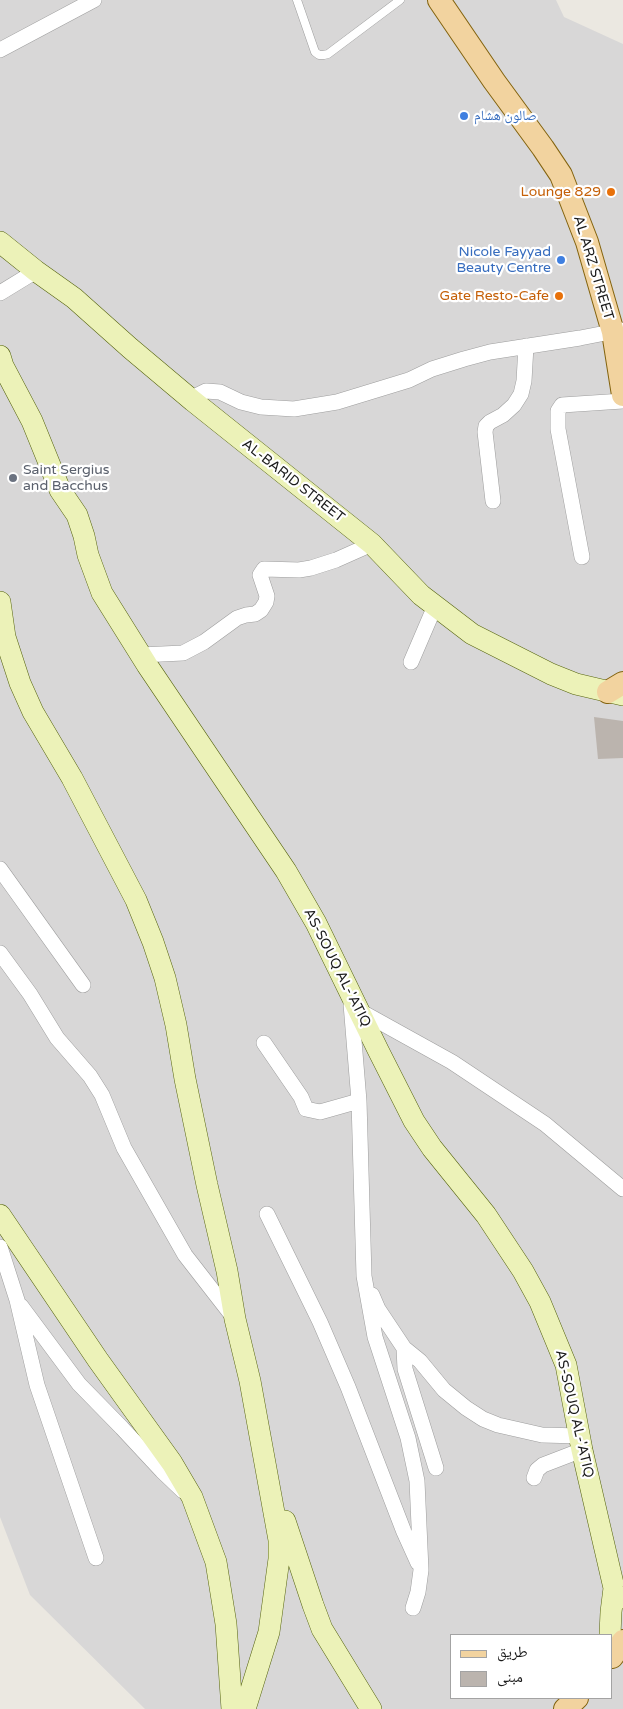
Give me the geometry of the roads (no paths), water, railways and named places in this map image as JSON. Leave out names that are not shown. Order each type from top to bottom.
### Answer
[{"type":"main road","name":"AL ARZ STREET","points":[[440,0],[494,82],[538,140],[561,175],[618,331],[623,395]]},
{"type":"main road","name":"AL-BARID STREET","points":[[0,242],[74,298],[193,401],[372,544],[422,595],[472,634],[551,674],[576,684],[616,694]]},
{"type":"main road","name":"AS-SOUQ AL-'ATIQ","points":[[0,356],[3,366],[32,421],[60,490],[77,515],[88,555],[102,593],[141,655],[286,871],[316,923],[414,1121],[432,1148],[486,1215],[523,1271],[540,1302],[566,1365],[581,1443],[619,1593]]},
{"type":"main road","points":[[0,602],[2,636],[20,683],[33,712],[72,778],[136,900],[154,942],[176,1025],[184,1080],[227,1271],[276,1518],[279,1559],[269,1632],[246,1709]]},
{"type":"main road","points":[[0,1215],[98,1360],[172,1463],[192,1497],[216,1562],[226,1624],[232,1709]]},
{"type":"main road","points":[[267,1476],[286,1522],[322,1629],[371,1709]]},
{"type":"main road","points":[[610,1634],[611,1612],[619,1593]]},
{"type":"main road","points":[[613,1655],[623,1641]]},
{"type":"main road","points":[[565,1709],[576,1699]]},
{"type":"street","points":[[0,50],[29,36],[81,4],[94,0]]},
{"type":"street","points":[[0,293],[36,271]]},
{"type":"street","points":[[193,401],[196,396],[206,391],[220,392],[241,402],[261,407],[294,409],[337,402],[408,380],[432,369],[464,359],[526,346],[618,331]]},
{"type":"street","points":[[493,502],[485,432],[486,426],[514,405],[521,394],[525,372],[526,346]]},
{"type":"street","points":[[582,558],[558,429],[558,411],[562,405],[623,401]]},
{"type":"street","points":[[141,655],[183,653],[204,642],[237,618],[255,614],[261,610],[267,596],[260,575],[264,569],[299,570],[311,568],[336,560],[372,544]]},
{"type":"street","points":[[411,662],[435,606]]},
{"type":"street","points":[[0,869],[83,985]]},
{"type":"street","points":[[0,953],[30,994],[57,1038],[90,1076],[102,1094],[124,1148],[185,1255],[235,1319]]},
{"type":"street","points":[[350,992],[359,1101],[364,1276],[375,1337],[408,1438],[416,1474],[421,1570],[418,1592],[413,1608]]},
{"type":"street","points":[[360,1012],[452,1062],[545,1124],[623,1189]]},
{"type":"street","points":[[264,1044],[301,1097],[306,1109],[320,1112],[359,1101]]},
{"type":"street","points":[[267,1214],[320,1322],[421,1570]]},
{"type":"street","points":[[0,1247],[17,1300],[37,1385],[96,1558]]},
{"type":"street","points":[[364,1276],[378,1309],[404,1348],[420,1361],[444,1390],[466,1408],[483,1420],[498,1425],[581,1443]]},
{"type":"street","points":[[17,1300],[79,1384],[175,1484],[192,1497]]},
{"type":"street","points":[[404,1348],[405,1369],[436,1468]]},
{"type":"street","points":[[534,1478],[537,1470],[543,1465],[581,1443]]},
{"type":"lane","points":[[297,0],[315,52],[319,55],[324,55],[328,54],[400,0]]},
{"type":"place","name":"صالون هشام","points":[[464,116]]},
{"type":"place","name":"Lounge 829","points":[[611,192]]},
{"type":"place","name":"Nicole Fayyad Beauty Centre","points":[[561,260]]},
{"type":"place","name":"Gate Resto-Cafe","points":[[559,296]]},
{"type":"place","name":"Saint Sergius and Bacchus","points":[[13,478]]}]
